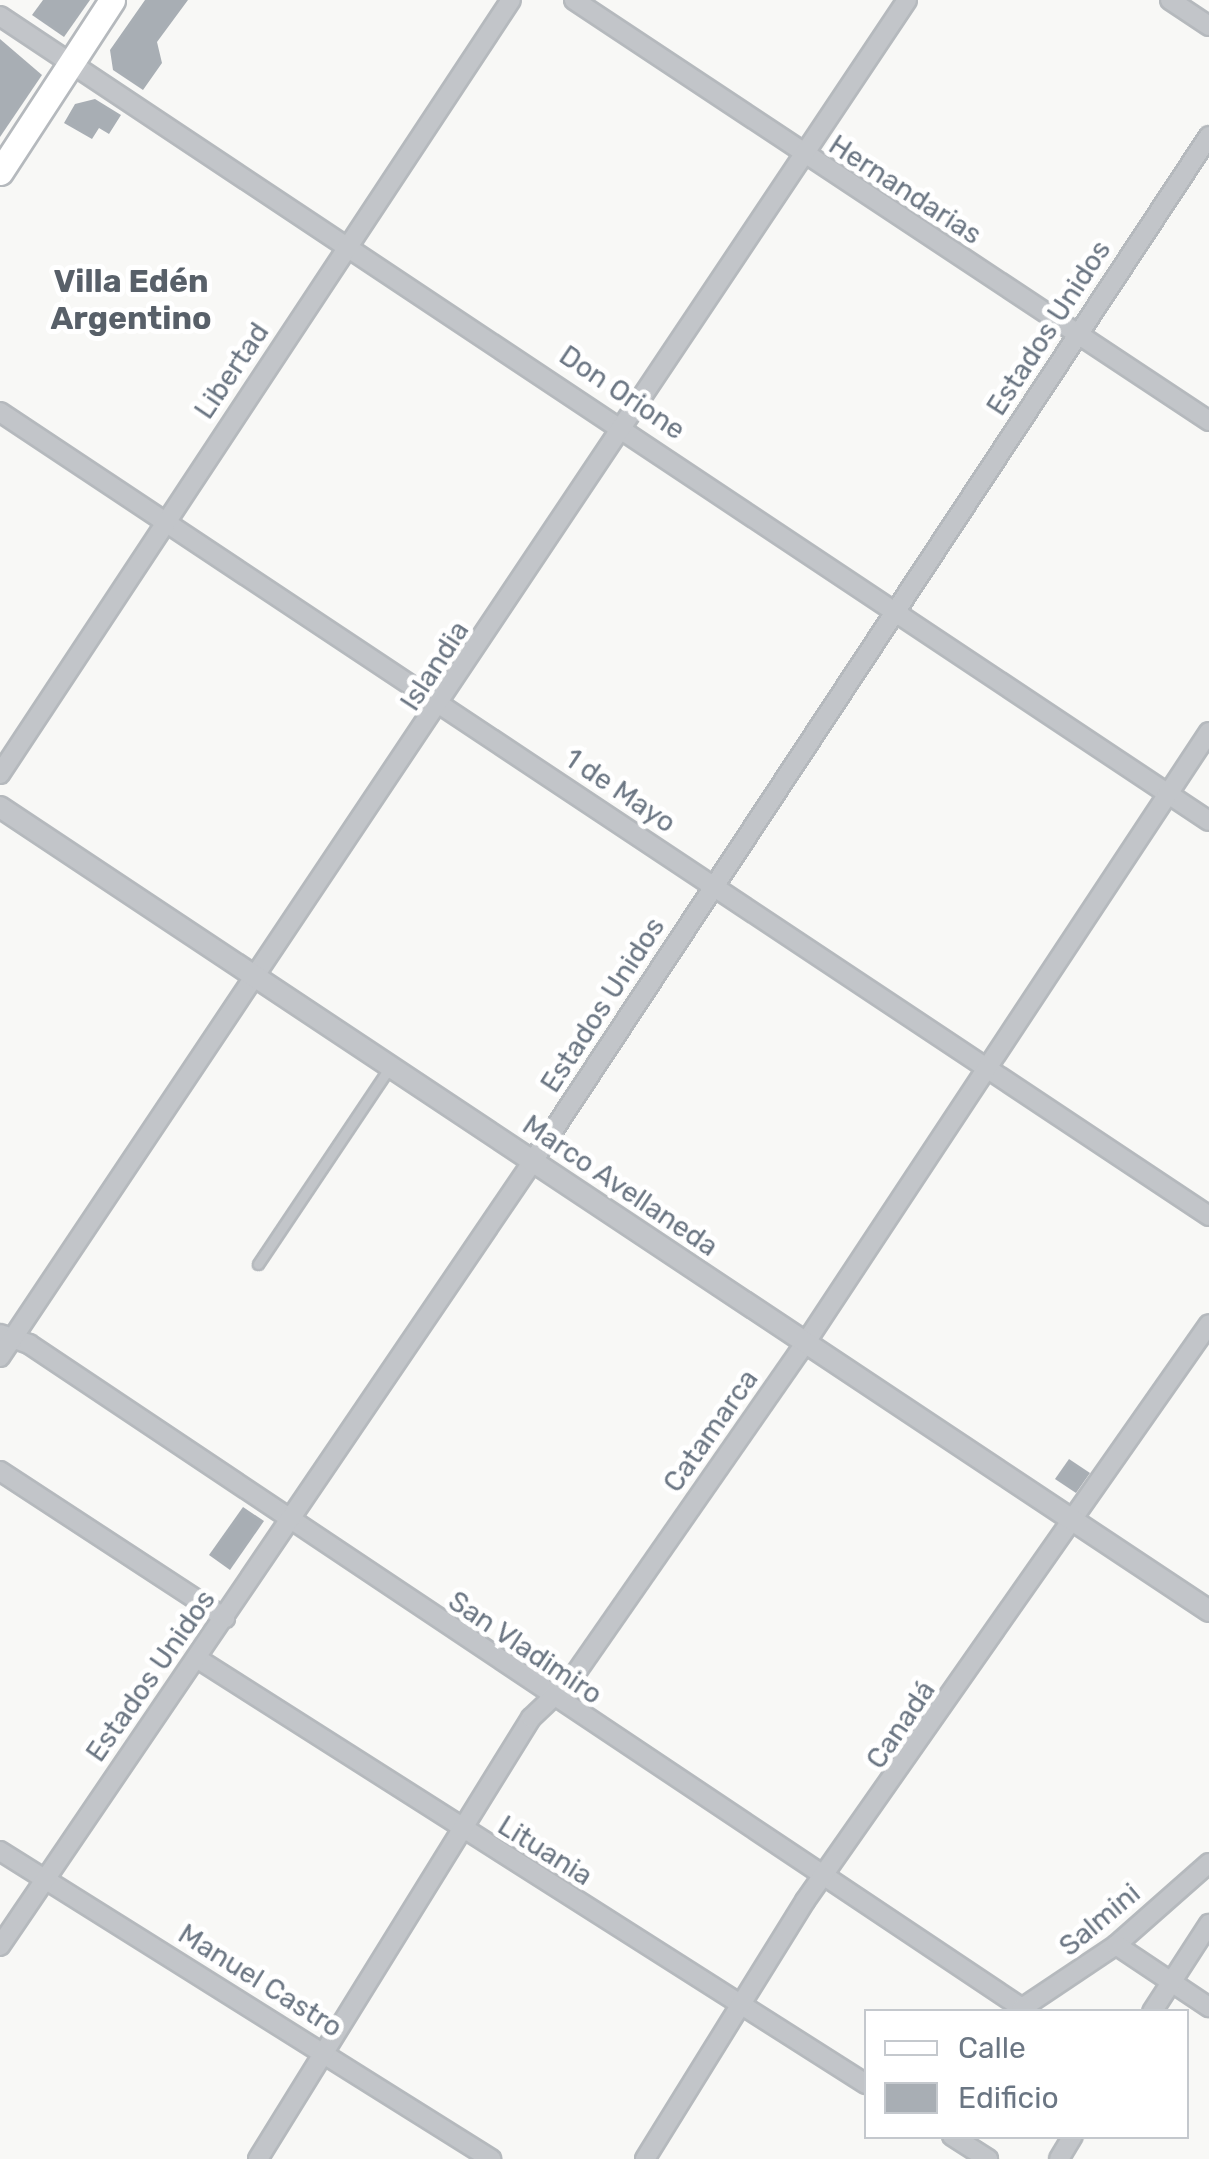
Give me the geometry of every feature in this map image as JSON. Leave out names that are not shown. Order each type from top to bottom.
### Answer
[{"type":"main road","points":[[0,172],[112,0]]},
{"type":"street","name":"Libertad","points":[[0,774],[511,0]]},
{"type":"street","name":"Hernandarias","points":[[574,0],[1209,422]]},
{"type":"street","name":"Islandia","points":[[0,1357],[6,1336],[444,704],[907,0]]},
{"type":"street","points":[[1170,0],[1209,26]]},
{"type":"street","name":"Don Orione","points":[[0,16],[623,427],[1209,821]]},
{"type":"street","name":"Estados Unidos","points":[[0,1946],[533,1161],[1209,136]]},
{"type":"street","name":"1 de Mayo","points":[[0,412],[1209,1216]]},
{"type":"street","name":"Catamarca","points":[[258,2159],[552,1699],[806,1342],[1209,732]]},
{"type":"street","name":"Marco Avellaneda","points":[[0,807],[1209,1611]]},
{"type":"street","name":"Canadá","points":[[645,2159],[820,1881],[1209,1324]]},
{"type":"street","name":"San Vladimiro","points":[[6,1336],[820,1881],[1022,2008]]},
{"type":"street","points":[[0,1471],[226,1618]]},
{"type":"street","name":"Lituania","points":[[198,1659],[463,1833],[864,2083]]},
{"type":"street","name":"Manuel Castro","points":[[0,1850],[491,2159]]},
{"type":"street","name":"Salmini","points":[[1022,2008],[1116,1945],[1209,1863]]},
{"type":"street","points":[[1154,2009],[1209,1924]]},
{"type":"street","points":[[1116,1945],[1209,2007]]},
{"type":"street","points":[[957,2139],[988,2159]]},
{"type":"lane","points":[[258,1264],[390,1066]]},
{"type":"building","points":[[43,0],[90,0],[64,37],[32,15]]},
{"type":"building","points":[[145,0],[188,0],[157,42],[162,63],[143,90],[113,70],[110,50]]},
{"type":"building","points":[[0,39],[42,75],[0,137]]},
{"type":"building","points":[[95,99],[121,115],[109,134],[99,128],[92,139],[64,123],[75,104]]},
{"type":"building","points":[[1069,1459],[1090,1473],[1076,1493],[1055,1479]]},
{"type":"building","points":[[243,1507],[264,1521],[230,1570],[209,1555]]},
{"type":"district","name":"Villa Edén Argentino","points":[[131,300]]}]
